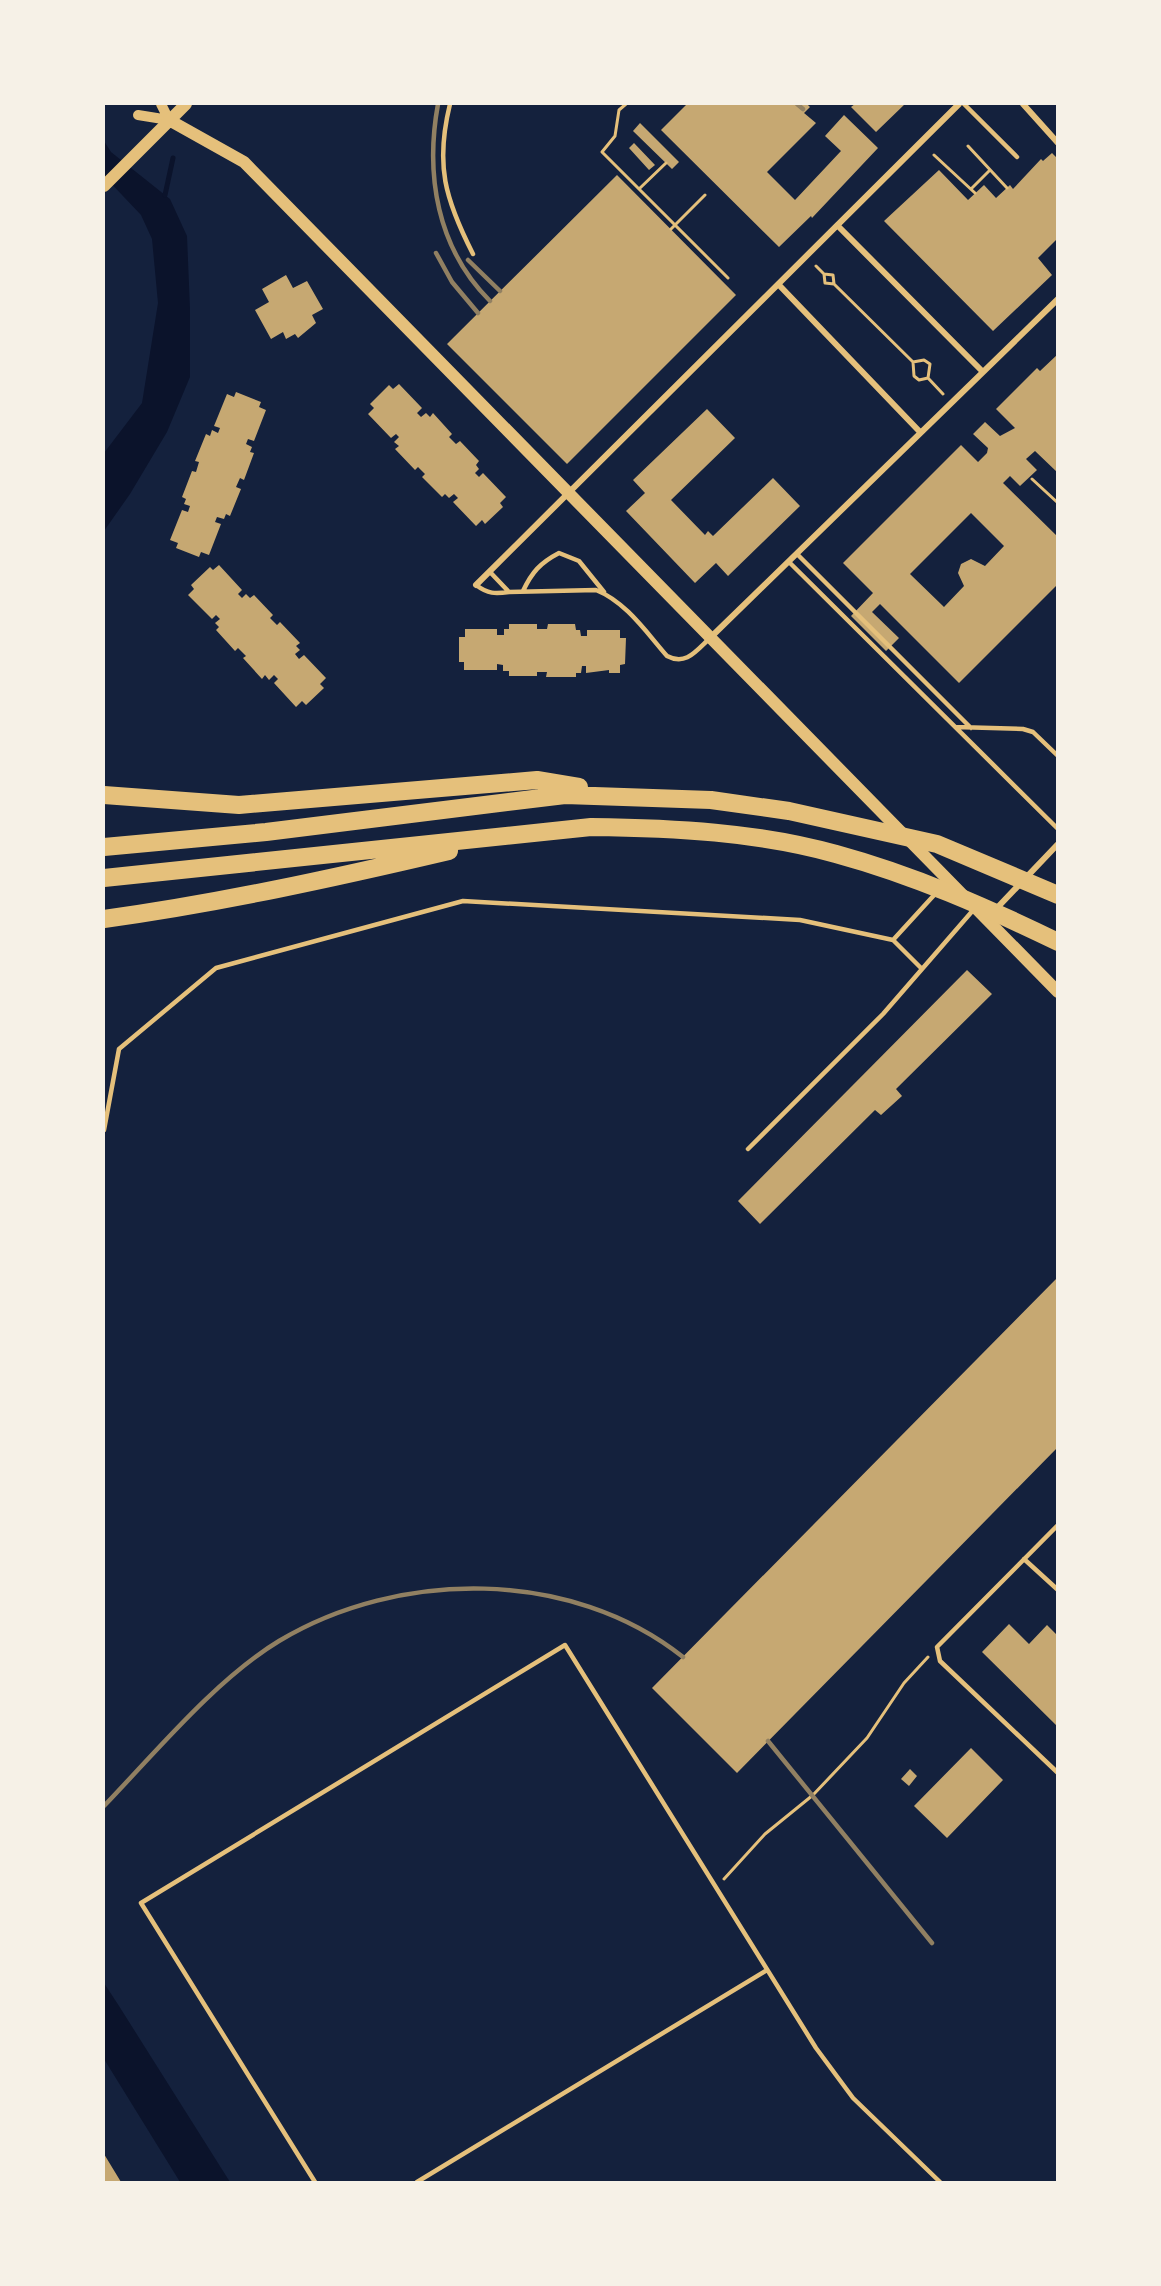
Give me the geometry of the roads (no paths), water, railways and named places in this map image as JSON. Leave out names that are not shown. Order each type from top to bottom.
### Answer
[{"type":"highway","points":[[104,795],[239,804],[537,780],[643,798]]},
{"type":"highway","points":[[104,847],[266,832],[565,795],[711,800],[789,811],[937,844],[1058,895]]},
{"type":"highway","points":[[104,878],[591,827],[657,828],[789,843],[837,854],[973,901],[1058,942]]},
{"type":"highway","points":[[104,919],[171,910],[302,885],[521,834]]},
{"type":"main road","points":[[105,184],[186,104]]},
{"type":"main road","points":[[169,120],[244,162],[1058,992]]},
{"type":"street","points":[[161,104],[169,120]]},
{"type":"street","points":[[476,585],[959,104]]},
{"type":"street","points":[[1023,104],[1058,142]]},
{"type":"street","points":[[138,115],[169,120]]},
{"type":"street","points":[[838,226],[982,371]]},
{"type":"street","points":[[779,285],[920,432]]},
{"type":"street","points":[[710,638],[1058,298]]},
{"type":"street","points":[[986,920],[1058,844]]},
{"type":"lane","points":[[450,104],[441,153],[454,218],[473,254]]},
{"type":"lane","points":[[964,104],[1017,157]]},
{"type":"lane","points":[[523,591],[531,574],[542,562],[559,553],[579,561],[604,593]]},
{"type":"lane","points":[[796,554],[971,728]]},
{"type":"lane","points":[[789,562],[1058,829]]},
{"type":"lane","points":[[490,572],[509,592]]},
{"type":"lane","points":[[476,585],[485,592],[495,594],[523,591],[596,590],[604,593],[625,608],[667,656],[676,660],[688,659],[710,638]]},
{"type":"lane","points":[[956,727],[1023,729],[1033,732],[1058,756]]},
{"type":"lane","points":[[893,940],[947,880]]},
{"type":"lane","points":[[104,1130],[120,1049],[216,968],[463,900],[800,920],[893,940],[921,968]]},
{"type":"lane","points":[[748,1149],[884,1014],[921,968],[975,908]]},
{"type":"lane","points":[[1058,1525],[937,1647],[940,1661],[1058,1773]]},
{"type":"lane","points":[[1024,1559],[1058,1590]]},
{"type":"lane","points":[[315,2182],[141,1903],[565,1645],[816,2048],[853,2098],[940,2182]]},
{"type":"lane","points":[[417,2182],[767,1971]]},
{"type":"water","points":[[104,141],[111,152],[170,199],[187,236],[190,377],[167,432],[130,494],[104,531],[104,453],[142,403],[158,303],[152,239],[141,215],[104,176]]},
{"type":"water","points":[[104,1983],[230,2182],[180,2182],[104,2059]]},
{"type":"waterway","points":[[165,195],[173,158]]},
{"type":"railway","points":[[438,104],[433,157],[439,209],[458,258],[472,280],[490,301]]},
{"type":"railway","points":[[797,104],[803,109]]},
{"type":"railway","points":[[436,253],[452,282],[478,313]]},
{"type":"railway","points":[[468,260],[500,291]]},
{"type":"railway","points":[[104,1806],[209,1696],[255,1657],[279,1641],[326,1617],[377,1601],[430,1591],[484,1589],[538,1594],[590,1607],[638,1628],[683,1657]]},
{"type":"railway","points":[[768,1741],[932,1943]]}]
